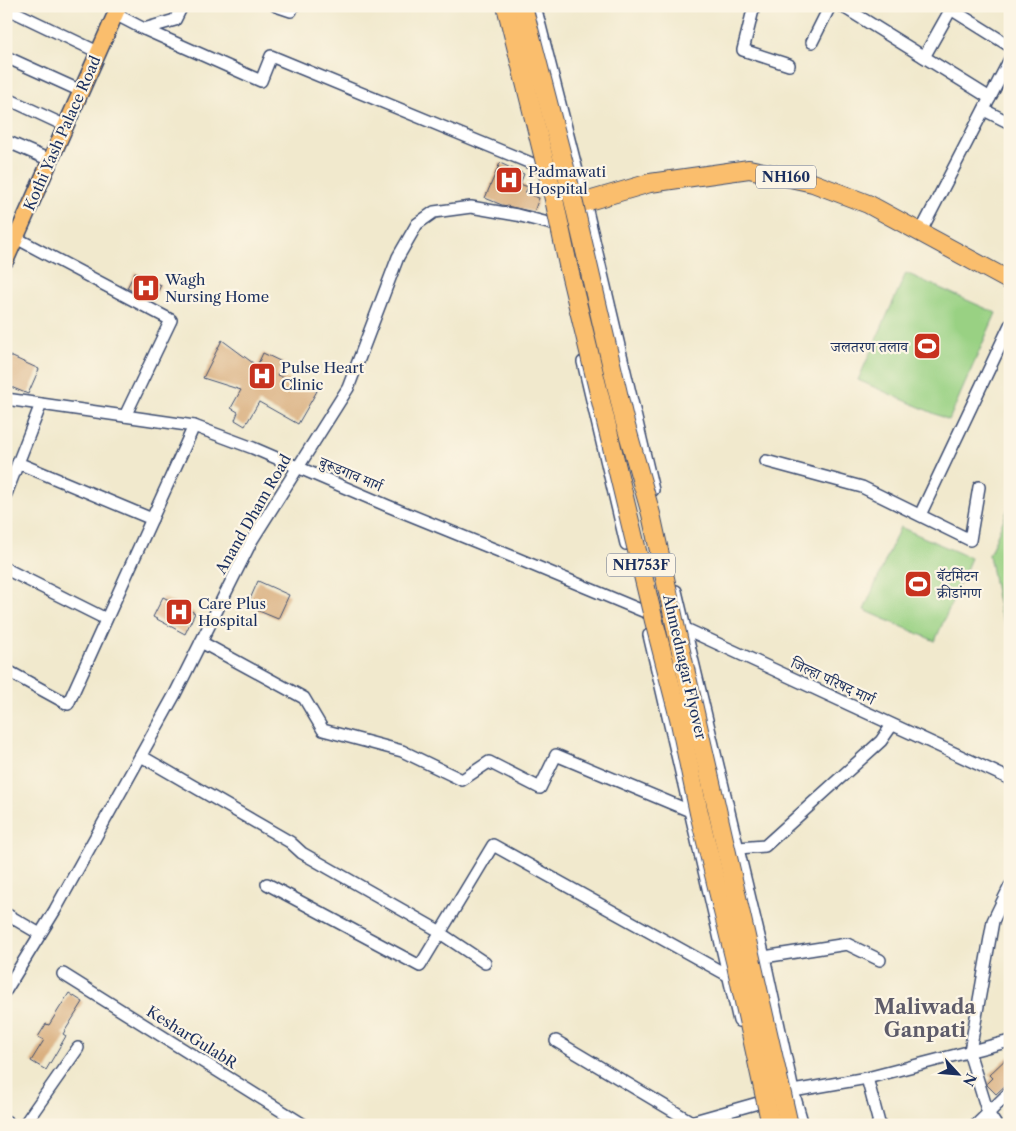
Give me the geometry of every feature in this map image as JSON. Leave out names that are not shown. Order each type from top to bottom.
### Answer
[{"type":"highway","name":"Ahmednagar Flyover","points":[[506,6],[679,718],[771,1125]]},
{"type":"highway","name":"Ahmednagar Flyover","points":[[523,6],[572,191],[624,419],[651,514],[789,1125]]},
{"type":"highway","name":"NH160","points":[[585,202],[650,183],[749,169],[813,183],[868,204],[1010,281]]},
{"type":"highway","points":[[545,192],[585,202]]},
{"type":"main road","name":"Kothi Yash Palace Road","points":[[6,260],[117,10]]},
{"type":"street","points":[[144,29],[175,20],[182,6]]},
{"type":"street","points":[[276,6],[291,11],[293,6]]},
{"type":"street","points":[[498,6],[545,192],[592,404],[643,611],[763,1125]]},
{"type":"street","points":[[535,6],[585,202],[764,957],[793,1091],[803,1125]]},
{"type":"street","points":[[754,6],[742,50],[789,66]]},
{"type":"street","points":[[812,42],[830,6]]},
{"type":"street","points":[[842,6],[990,98]]},
{"type":"street","points":[[6,8],[98,52]]},
{"type":"street","points":[[924,57],[948,8],[1010,46]]},
{"type":"street","points":[[117,10],[144,29],[261,81],[270,56],[579,182]]},
{"type":"street","points":[[6,57],[81,91]]},
{"type":"street","points":[[920,233],[1010,59]]},
{"type":"street","points":[[6,98],[66,126]]},
{"type":"street","points":[[984,110],[1010,123]]},
{"type":"street","points":[[6,140],[50,160]]},
{"type":"street","name":"Anand Dham Road","points":[[6,990],[55,910],[175,694],[252,540],[348,388],[398,257],[418,224],[434,212],[471,207],[517,215],[552,224]]},
{"type":"street","points":[[16,238],[170,320],[125,416]]},
{"type":"street","points":[[920,515],[1010,325]]},
{"type":"street","name":"बुरूडगाव मार्ग","points":[[6,399],[194,426],[253,448],[643,611]]},
{"type":"street","points":[[6,494],[41,404]]},
{"type":"street","points":[[6,670],[68,704],[194,426]]},
{"type":"street","points":[[766,461],[862,487],[970,540],[980,486]]},
{"type":"street","points":[[18,464],[152,519]]},
{"type":"street","points":[[6,569],[106,619]]},
{"type":"street","name":"जिल्हा परिषद मार्ग","points":[[643,611],[686,629],[1010,779]]},
{"type":"street","points":[[201,642],[304,698],[323,730],[402,751],[462,780],[489,762],[540,788],[556,755],[690,811]]},
{"type":"street","points":[[738,848],[765,846],[881,741],[892,725]]},
{"type":"street","points":[[141,756],[290,842],[302,853],[441,932],[485,963]]},
{"type":"street","points":[[267,884],[420,966],[493,845],[729,976]]},
{"type":"street","points":[[996,1125],[988,1113],[970,1052],[993,921],[1010,886]]},
{"type":"street","points":[[6,914],[40,934]]},
{"type":"street","points":[[764,957],[847,944],[880,960]]},
{"type":"street","name":"KesharGulabR","points":[[63,974],[304,1125]]},
{"type":"street","points":[[556,1041],[685,1123],[758,1103]]},
{"type":"street","points":[[793,1091],[867,1078],[1010,1041]]},
{"type":"street","points":[[24,1125],[78,1048]]},
{"type":"street","points":[[867,1078],[879,1123],[877,1125]]},
{"type":"street","points":[[976,1125],[1010,1092]]},
{"type":"street","points":[[6,1122],[11,1125]]},
{"type":"green space","name":"जलतरण तलाव","points":[[906,273],[996,313],[949,420],[858,380]]},
{"type":"green space","points":[[1010,504],[1010,634],[1000,613],[989,555]]},
{"type":"green space","name":"बॅटमिंटन क्रीडांगण","points":[[900,527],[971,558],[935,641],[864,610]]},
{"type":"building","points":[[500,163],[524,174],[520,184],[528,187],[525,193],[539,198],[534,212],[502,205],[485,198]]},
{"type":"building","points":[[135,272],[161,285],[153,302],[127,288]]},
{"type":"building","points":[[222,340],[257,366],[263,353],[284,363],[277,375],[317,391],[298,424],[259,402],[245,426],[235,420],[238,412],[231,408],[241,390],[203,378]]},
{"type":"building","points":[[6,354],[39,369],[28,394],[6,385]]},
{"type":"building","points":[[258,581],[289,595],[278,619],[247,606]]},
{"type":"building","points":[[163,597],[195,613],[185,634],[153,617]]},
{"type":"building","points":[[69,993],[83,1002],[63,1034],[66,1036],[46,1070],[31,1061],[44,1040],[38,1037],[46,1024],[49,1025]]},
{"type":"building","points":[[1010,1055],[1010,1081],[996,1094],[987,1085],[992,1078],[989,1075]]},
{"type":"place","name":"Padmawati Hospital","points":[[509,180]]},
{"type":"place","name":"Wagh Nursing Home","points":[[146,288]]},
{"type":"place","name":"जलतरण तलाव","points":[[927,346]]},
{"type":"place","name":"Pulse Heart Clinic","points":[[262,376]]},
{"type":"place","name":"बॅटमिंटन क्रीडांगण","points":[[918,584]]},
{"type":"place","name":"Care Plus Hospital","points":[[179,612]]},
{"type":"district","name":"Maliwada Ganpati","points":[[925,1018]]}]
